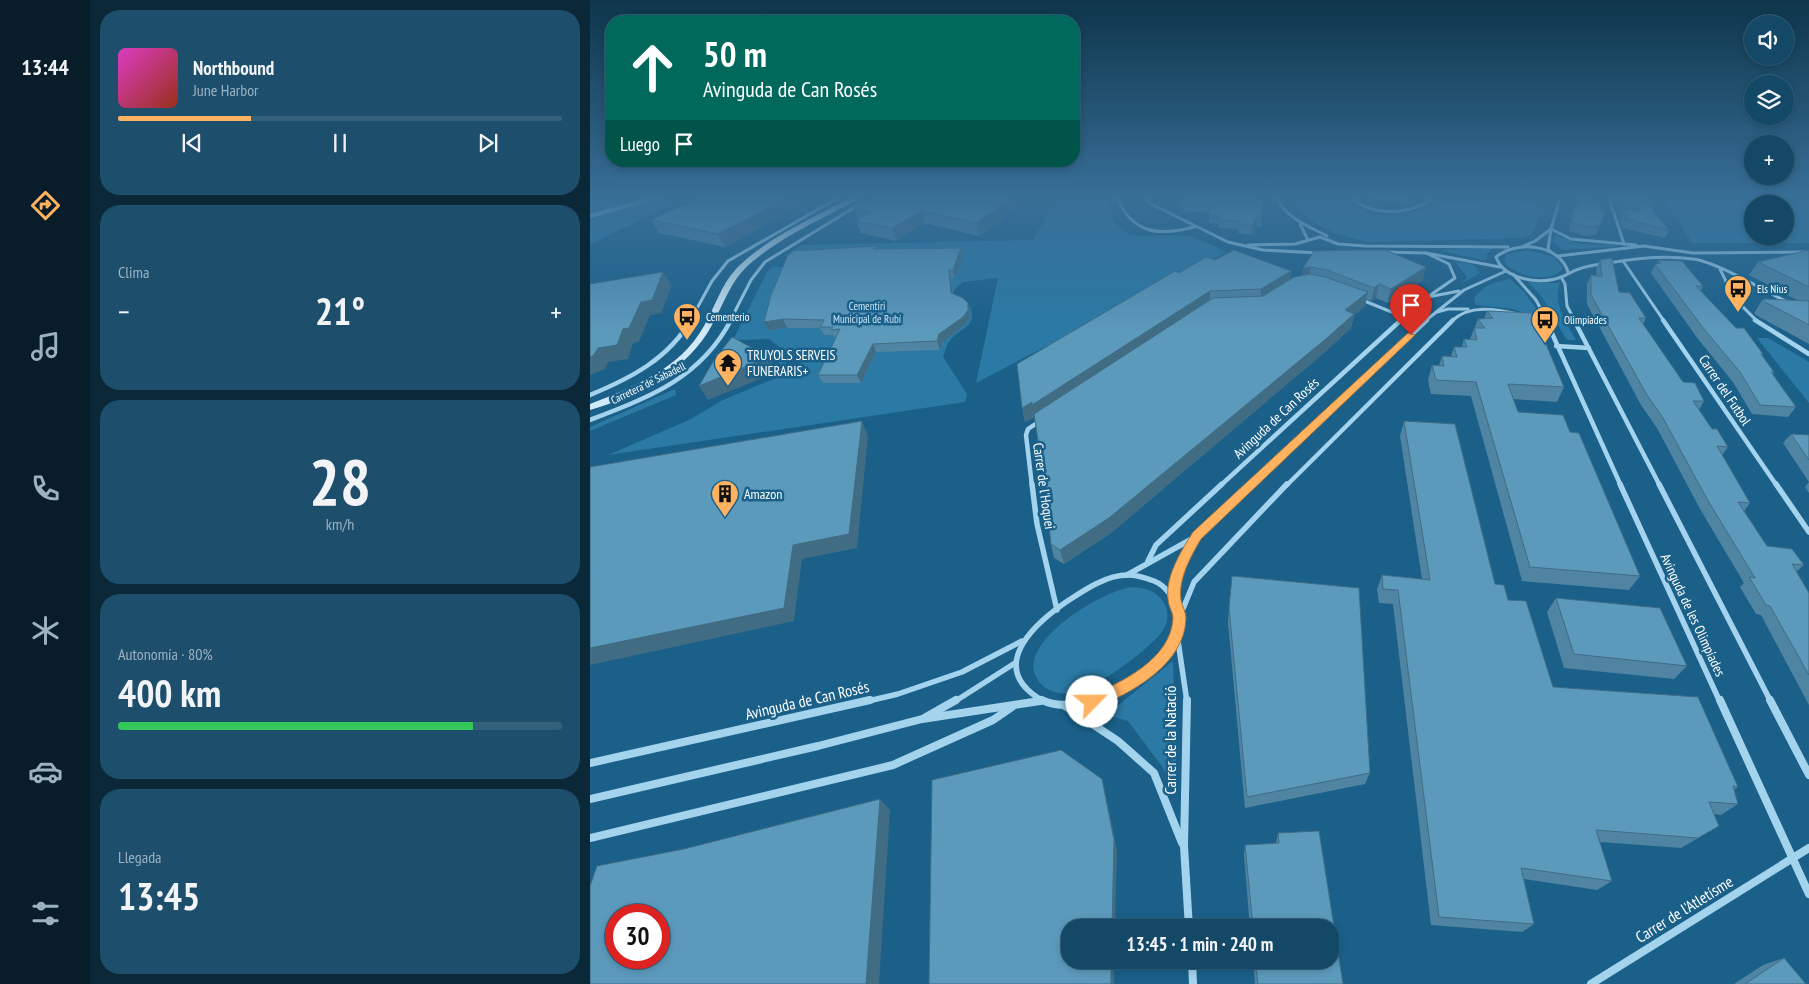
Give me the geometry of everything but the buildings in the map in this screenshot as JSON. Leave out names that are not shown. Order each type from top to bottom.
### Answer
[{"type":"main road","points":[[590,407],[641,386],[676,364],[700,340],[729,282],[739,270],[780,241]]},
{"type":"street","name":"Carretera de Sabadell","points":[[590,395],[636,375],[654,364],[674,344],[692,318],[717,271],[728,260],[762,241]]},
{"type":"street","name":"Carretera de Sabadell","points":[[590,420],[657,391],[693,371],[720,341],[753,275],[765,262],[800,241]]},
{"type":"street","points":[[1228,241],[1238,245],[1280,252],[1311,251],[1326,253]]},
{"type":"street","points":[[1333,241],[1338,244],[1522,247],[1557,256],[1565,261],[1568,272]]},
{"type":"street","points":[[1522,247],[1535,241]]},
{"type":"street","points":[[1549,241],[1548,249],[1551,253]]},
{"type":"street","points":[[1591,241],[1644,246],[1693,254],[1809,252]]},
{"type":"street","points":[[1238,245],[1276,246],[1305,243],[1306,247],[1311,251]]},
{"type":"street","points":[[1337,249],[1338,244]]},
{"type":"street","points":[[1557,256],[1644,246]]},
{"type":"street","points":[[1514,247],[1505,249],[1496,257],[1501,267],[1513,274],[1539,280],[1561,278],[1568,272],[1623,261],[1690,258],[1716,260],[1722,254]]},
{"type":"street","points":[[1362,252],[1371,252]]},
{"type":"street","points":[[1380,252],[1426,253],[1501,267]]},
{"type":"street","points":[[1792,252],[1806,258]]},
{"type":"street","name":"Avinguda de Can Rosés","points":[[1148,561],[1156,545],[1404,317],[1426,298],[1455,278],[1455,270],[1449,262],[1426,253]]},
{"type":"street","points":[[1716,260],[1724,281],[1753,320],[1763,328],[1809,354]]},
{"type":"street","name":"Carrer del Futbol","points":[[1623,261],[1809,532]]},
{"type":"street","points":[[1720,268],[1798,307]]},
{"type":"street","name":"Avinguda de Can Rosés","points":[[1426,298],[1449,295],[1464,290],[1506,271]]},
{"type":"street","name":"Avinguda de les Olimpíades","points":[[1513,274],[1534,294],[1542,306],[1556,346],[1809,894]]},
{"type":"street","name":"Avinguda de les Olimpíades","points":[[1561,278],[1565,284],[1568,306],[1809,774]]},
{"type":"street","name":"Avinguda de Can Rosés","points":[[1127,575],[1148,561],[1170,552],[1197,536],[1434,313],[1464,290]]},
{"type":"street","points":[[1355,298],[1404,317]]},
{"type":"street","points":[[590,799],[818,746],[922,719],[1040,701],[1065,706],[1092,702],[1123,688],[1163,658],[1177,634],[1180,616],[1194,582],[1264,507],[1460,313],[1474,308]]},
{"type":"street","points":[[1434,313],[1448,309],[1501,309],[1537,322],[1550,332]]},
{"type":"street","points":[[1556,346],[1589,348]]},
{"type":"street","name":"Carrer de l'Hoquei","points":[[1044,418],[1028,429],[1026,436],[1037,524],[1057,610]]},
{"type":"street","name":"Avinguda de Can Rosés","points":[[1174,599],[1181,562],[1197,536]]},
{"type":"street","points":[[1040,701],[1029,694],[1024,687],[1016,663],[1023,640],[1035,627],[1070,600],[1105,580],[1127,575],[1144,575],[1174,599],[1180,616]]},
{"type":"street","name":"Carrer de la Natació","points":[[1177,634],[1187,691],[1184,846],[1188,919]]},
{"type":"street","name":"Avinguda de Can Rosés","points":[[590,763],[898,694],[962,672],[1023,640]]},
{"type":"street","points":[[922,719],[968,694],[1016,663]]},
{"type":"street","points":[[590,838],[893,765],[993,720],[1015,705]]},
{"type":"street","name":"Carrer de la Natació","points":[[1065,706],[1118,741],[1154,773],[1184,846]]},
{"type":"street","name":"Carrer de l'Atletísme","points":[[1591,984],[1809,848]]},
{"type":"street","points":[[1193,969],[1194,984]]},
{"type":"green space","name":"Cementiri Municipal de Rubí","points":[[990,241],[1202,241],[1227,252],[976,383],[998,278],[963,282],[953,291],[958,301],[970,306],[972,319],[970,324],[949,342],[943,357],[967,394],[965,402],[608,455],[689,420],[723,400],[778,377],[785,371],[778,361],[780,359],[804,377],[805,366],[769,339],[733,340],[767,272],[772,267],[785,267],[798,256],[784,256],[802,245]]},
{"type":"green space","points":[[1362,241],[1409,241],[1366,242]]},
{"type":"green space","points":[[1571,241],[1580,244],[1614,245],[1616,247],[1562,250],[1553,242]]},
{"type":"green space","points":[[1691,241],[1744,241],[1744,243],[1692,243]]},
{"type":"green space","points":[[1794,241],[1809,241],[1809,243],[1794,243]]},
{"type":"green space","points":[[1493,248],[1487,254],[1487,259],[1482,260],[1439,250]]},
{"type":"green space","points":[[1528,250],[1554,257],[1562,266],[1562,270],[1549,277],[1532,276],[1516,271],[1504,262],[1506,254]]},
{"type":"green space","points":[[1455,261],[1474,265],[1480,273],[1461,284],[1467,277]]},
{"type":"green space","points":[[1510,279],[1525,293],[1541,315],[1535,317],[1513,309],[1476,305],[1474,298],[1481,290],[1494,283]]},
{"type":"green space","points":[[1528,282],[1560,283],[1558,291],[1559,305],[1564,319],[1576,340],[1567,340],[1545,302]]},
{"type":"green space","points":[[1757,338],[1768,338],[1809,362],[1809,403]]},
{"type":"green space","points":[[675,389],[676,395],[590,431],[590,427]]},
{"type":"green space","points":[[1133,587],[1154,592],[1165,604],[1167,612],[1167,619],[1163,630],[1148,647],[1122,667],[1083,690],[1066,694],[1053,692],[1042,685],[1034,671],[1036,655],[1046,639],[1062,623],[1081,609],[1119,590]]},
{"type":"green space","points":[[1173,661],[1177,795],[1161,765],[1128,721],[1106,715]]},
{"type":"place","name":"Els Nius","points":[[1738,313]]},
{"type":"place","name":"Cementerio","points":[[687,341]]},
{"type":"place","name":"Olimpíades","points":[[1545,344]]},
{"type":"place","name":"TRUYOLS SERVEIS FUNERARIS+","points":[[728,387]]},
{"type":"place","name":"Amazon","points":[[725,518]]},
{"type":"route","points":[[1092,702],[1123,688],[1163,658],[1177,634],[1180,616],[1174,599],[1181,562],[1197,536],[1411,335]]}]
